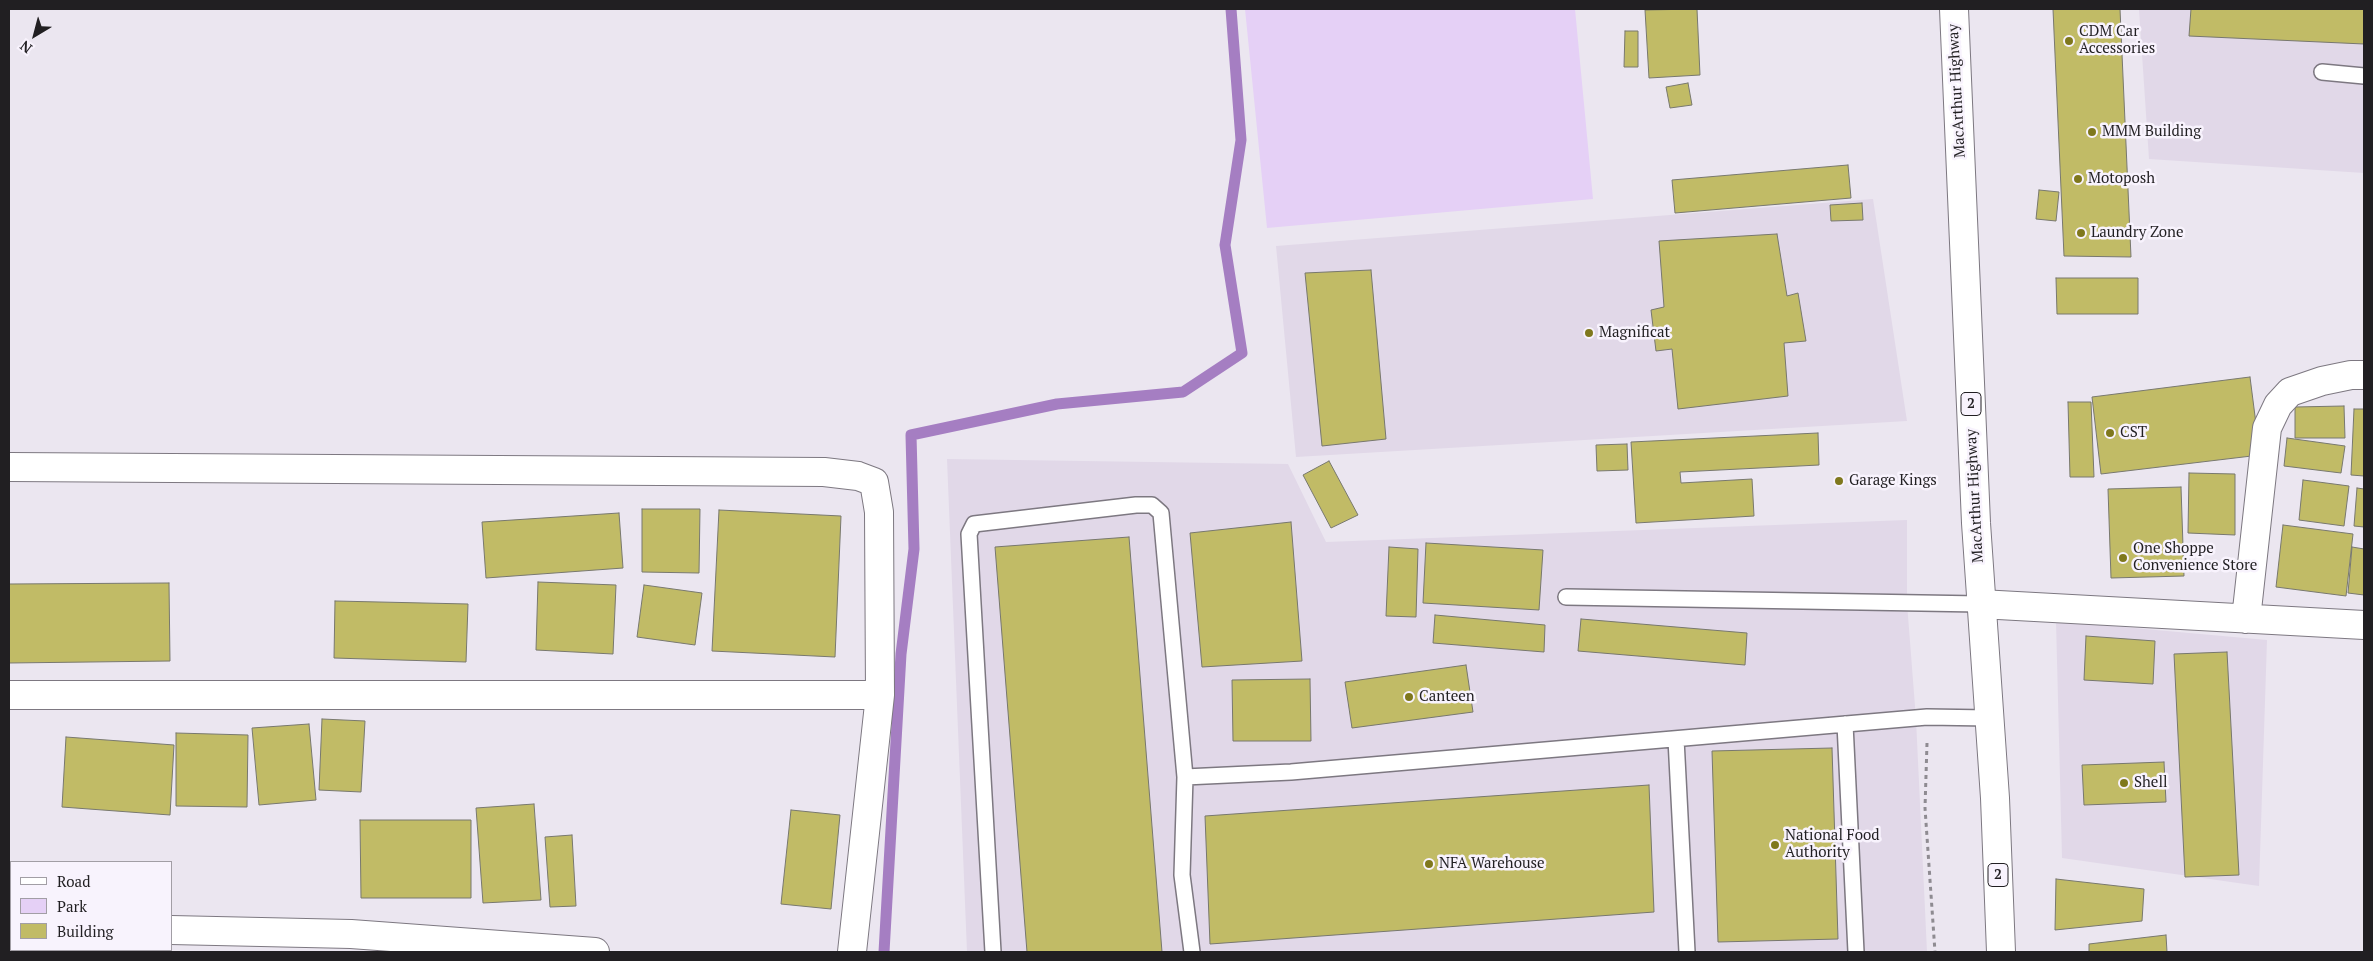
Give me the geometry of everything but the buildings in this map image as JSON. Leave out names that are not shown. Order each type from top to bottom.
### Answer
[{"type":"main road","name":"MacArthur Highway","points":[[1954,9],[1980,604],[1997,840],[2001,952]]},
{"type":"main road","points":[[2246,619],[2267,428],[2278,405],[2290,392],[2322,380],[2350,375],[2364,375]]},
{"type":"main road","points":[[9,467],[824,472],[858,476],[874,482],[879,512],[880,696],[852,952]]},
{"type":"main road","points":[[1980,604],[2364,625]]},
{"type":"main road","points":[[9,695],[880,696]]},
{"type":"main road","points":[[172,930],[351,934],[595,952]]},
{"type":"lane","points":[[2322,72],[2364,76]]},
{"type":"lane","points":[[993,952],[969,534],[974,524],[1136,505],[1152,505],[1161,513],[1185,777],[1182,875],[1192,952]]},
{"type":"lane","points":[[1566,597],[1980,604]]},
{"type":"lane","points":[[1185,777],[1291,772],[1927,717],[1989,718]]},
{"type":"lane","points":[[1846,724],[1856,952]]},
{"type":"lane","points":[[1676,739],[1687,952]]},
{"type":"path","points":[[1927,717],[1925,808],[1935,952]]},
{"type":"shaded area","points":[[2139,9],[2364,9],[2364,173],[2149,159]]},
{"type":"shaded area","name":"Magnificat","points":[[1873,199],[1907,421],[1296,457],[1276,246]]},
{"type":"shaded area","points":[[947,459],[1288,464],[1326,542],[1907,520],[1907,603],[1916,719],[1927,952],[967,952]]},
{"type":"shaded area","points":[[2056,621],[2267,640],[2259,886],[2062,858]]},
{"type":"green space","points":[[1245,9],[1575,9],[1593,199],[1267,228]]},
{"type":"waterway","points":[[884,952],[901,654],[914,549],[911,435],[1057,404],[1183,392],[1242,353],[1225,245],[1241,140],[1231,9]]},
{"type":"place","name":"CDM Car Accessories","points":[[2069,41]]},
{"type":"place","name":"MMM Building","points":[[2092,132]]},
{"type":"place","name":"Motoposh","points":[[2078,179]]},
{"type":"place","name":"Laundry Zone","points":[[2081,233]]},
{"type":"place","name":"Magnificat","points":[[1589,333]]},
{"type":"place","name":"CST","points":[[2110,433]]},
{"type":"place","name":"Garage Kings","points":[[1839,481]]},
{"type":"place","name":"One Shoppe Convenience Store","points":[[2123,558]]},
{"type":"place","name":"Canteen","points":[[1409,697]]},
{"type":"place","name":"Shell","points":[[2124,783]]},
{"type":"place","name":"National Food Authority","points":[[1775,845]]},
{"type":"place","name":"NFA Warehouse","points":[[1429,864]]}]
